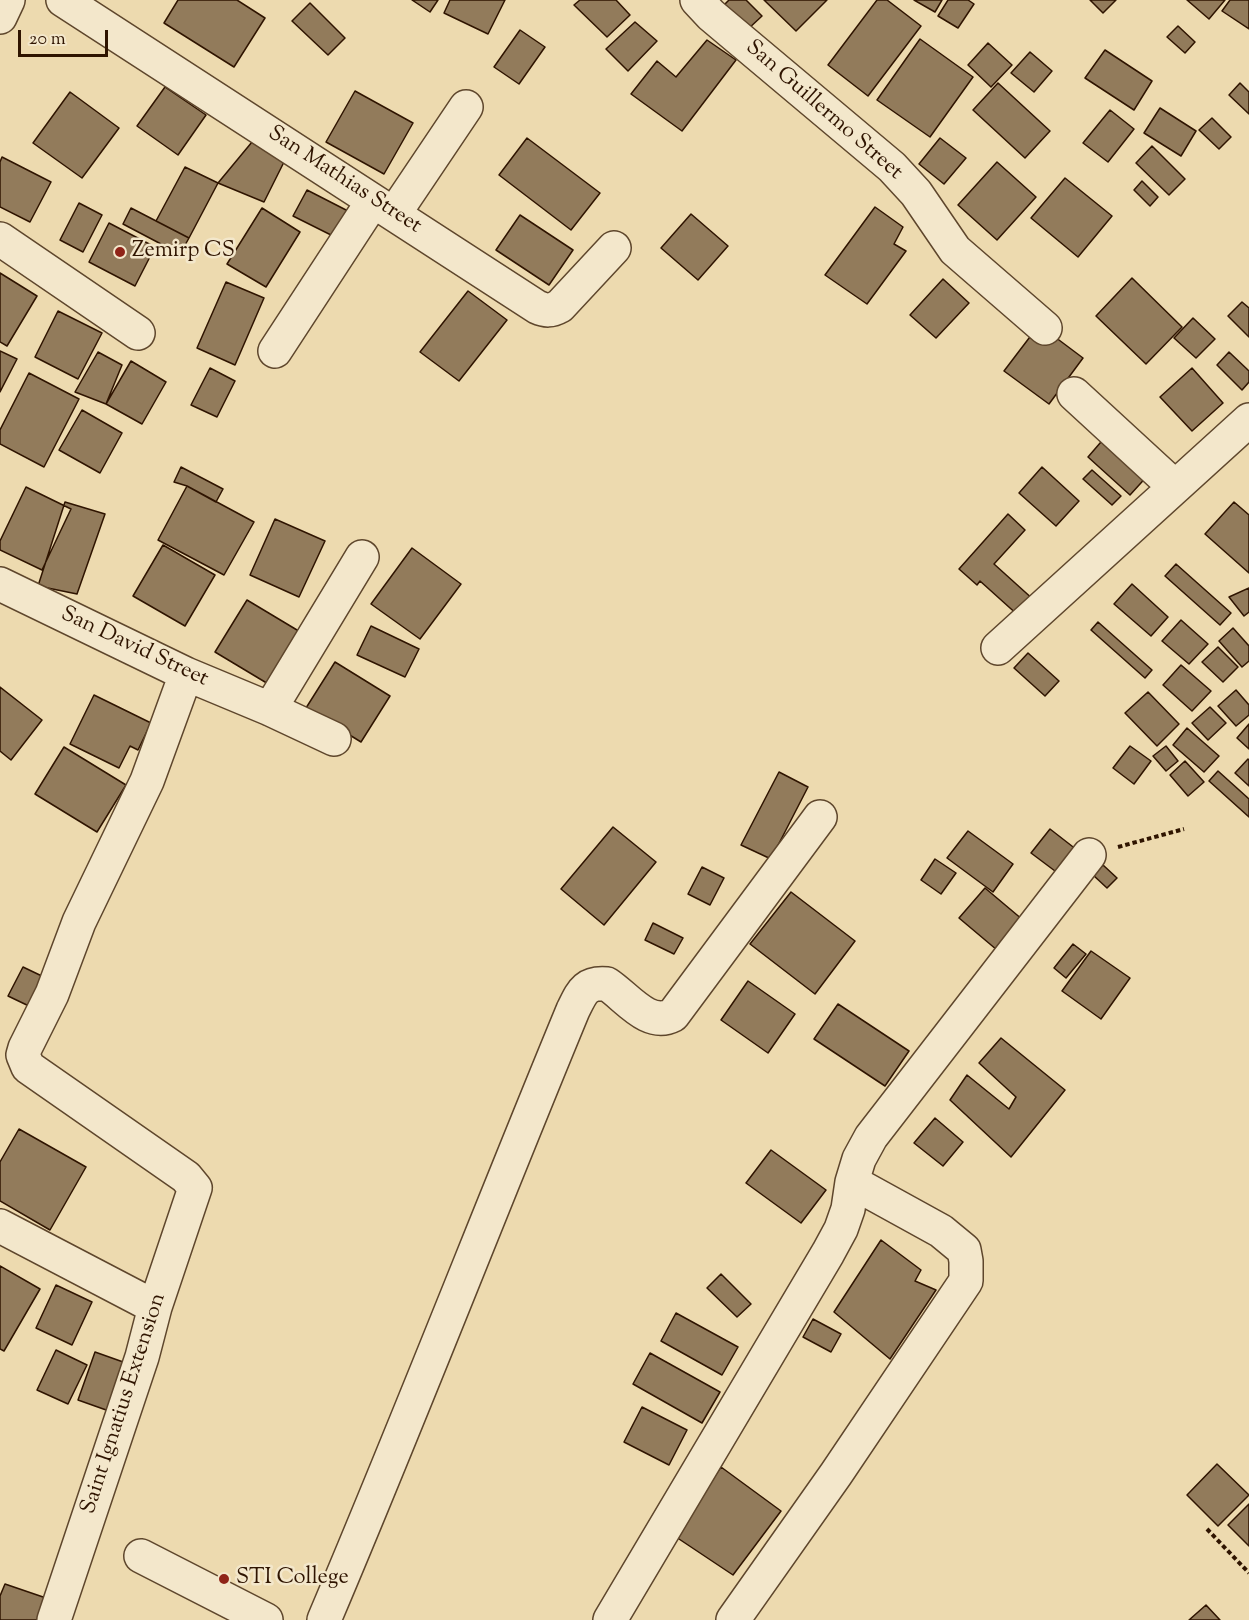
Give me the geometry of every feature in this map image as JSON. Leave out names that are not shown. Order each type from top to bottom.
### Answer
[{"type":"street","points":[[0,17],[8,0]]},
{"type":"street","name":"San Mathias Street","points":[[63,0],[544,310],[553,310],[560,306],[614,248]]},
{"type":"street","name":"San Guillermo Street","points":[[697,0],[711,15],[892,167],[916,193],[955,250],[1045,327]]},
{"type":"street","points":[[274,351],[383,208],[466,107]]},
{"type":"street","points":[[0,238],[138,333]]},
{"type":"street","points":[[1074,394],[1174,486]]},
{"type":"street","points":[[998,648],[1249,420]]},
{"type":"street","points":[[270,709],[362,557]]},
{"type":"street","name":"San David Street","points":[[0,584],[186,674],[334,739]]},
{"type":"street","name":"Saint Ignatius Extension","points":[[54,1620],[195,1188],[186,1177],[28,1067],[24,1055],[25,1048],[52,994],[79,922],[147,782],[186,674]]},
{"type":"street","points":[[324,1620],[392,1460],[543,1083],[583,990],[591,985],[607,984],[649,1017],[665,1019],[673,1015],[820,817]]},
{"type":"street","points":[[610,1620],[841,1229],[859,1159],[871,1137],[1089,855]]},
{"type":"street","points":[[733,1620],[836,1474],[966,1281],[964,1250],[941,1231],[852,1182]]},
{"type":"street","points":[[0,1227],[155,1307]]},
{"type":"street","points":[[141,1556],[266,1620]]},
{"type":"path","points":[[1089,855],[1184,829]]},
{"type":"path","points":[[1207,1529],[1249,1573]]},
{"type":"building","points":[[178,0],[237,0],[265,18],[234,67],[164,23]]},
{"type":"building","points":[[412,0],[438,0],[430,12]]},
{"type":"building","points":[[450,0],[505,0],[488,34],[444,13]]},
{"type":"building","points":[[580,0],[616,0],[630,15],[607,37],[574,5]]},
{"type":"building","points":[[729,0],[746,0],[762,16],[747,30],[723,6]]},
{"type":"building","points":[[764,0],[827,0],[796,31]]},
{"type":"building","points":[[877,0],[887,0],[921,26],[868,96],[828,65]]},
{"type":"building","points":[[914,0],[942,0],[935,12]]},
{"type":"building","points":[[948,0],[968,0],[974,4],[958,28],[938,16]]},
{"type":"building","points":[[1090,0],[1116,0],[1103,13]]},
{"type":"building","points":[[1187,0],[1225,0],[1209,19]]},
{"type":"building","points":[[1230,0],[1249,0],[1249,29],[1222,11]]},
{"type":"building","points":[[310,3],[345,38],[328,55],[292,21]]},
{"type":"building","points":[[635,22],[657,41],[628,71],[606,49]]},
{"type":"building","points":[[1178,26],[1195,42],[1185,53],[1167,37]]},
{"type":"building","points":[[520,30],[545,47],[519,84],[494,67]]},
{"type":"building","points":[[920,39],[973,77],[930,137],[877,100]]},
{"type":"building","points":[[707,40],[736,60],[682,131],[631,94],[657,61],[676,77]]},
{"type":"building","points":[[988,43],[1012,65],[991,87],[968,65]]},
{"type":"building","points":[[1105,50],[1152,81],[1134,110],[1085,78]]},
{"type":"building","points":[[1030,52],[1052,71],[1034,92],[1011,73]]},
{"type":"building","points":[[998,83],[1050,131],[1025,158],[973,110]]},
{"type":"building","points":[[1240,83],[1249,92],[1249,114],[1229,95]]},
{"type":"building","points":[[165,87],[206,115],[178,155],[137,126]]},
{"type":"building","points":[[355,91],[413,123],[384,174],[326,142]]},
{"type":"building","points":[[70,92],[119,128],[82,178],[33,143]]},
{"type":"building","points":[[1160,108],[1196,131],[1181,156],[1144,133]]},
{"type":"building","points":[[1110,110],[1134,129],[1108,162],[1083,143]]},
{"type":"building","points":[[1212,118],[1231,137],[1219,149],[1199,130]]},
{"type":"building","points":[[527,138],[600,193],[571,230],[499,175]]},
{"type":"building","points":[[940,138],[966,158],[944,184],[919,164]]},
{"type":"building","points":[[252,142],[285,160],[264,202],[218,183]]},
{"type":"building","points":[[1152,146],[1185,179],[1169,195],[1136,163]]},
{"type":"building","points":[[2,157],[51,182],[30,222],[0,207]]},
{"type":"building","points":[[997,162],[1036,197],[997,240],[958,205]]},
{"type":"building","points":[[185,167],[218,183],[189,238],[156,221]]},
{"type":"building","points":[[1065,178],[1112,216],[1078,257],[1031,218]]},
{"type":"building","points":[[1142,181],[1158,197],[1150,206],[1134,190]]},
{"type":"building","points":[[307,190],[348,211],[335,237],[293,216]]},
{"type":"building","points":[[79,203],[102,215],[83,252],[60,240]]},
{"type":"building","points":[[875,207],[903,227],[894,244],[906,251],[867,304],[825,275]]},
{"type":"building","points":[[131,208],[189,238],[180,254],[123,224]]},
{"type":"building","points":[[262,208],[300,232],[266,287],[227,264]]},
{"type":"building","points":[[691,214],[728,246],[698,280],[661,248]]},
{"type":"building","points":[[520,215],[573,250],[549,285],[496,250]]},
{"type":"building","points":[[109,223],[155,247],[135,286],[89,262]]},
{"type":"building","points":[[0,273],[37,296],[7,346],[0,342]]},
{"type":"building","points":[[1132,278],[1182,327],[1146,364],[1096,316]]},
{"type":"building","points":[[943,279],[969,303],[936,338],[910,315]]},
{"type":"building","points":[[226,282],[264,298],[235,365],[197,348]]},
{"type":"building","points":[[468,291],[507,320],[459,381],[420,352]]},
{"type":"building","points":[[1242,302],[1249,308],[1249,337],[1228,316]]},
{"type":"building","points":[[58,311],[102,333],[78,379],[35,357]]},
{"type":"building","points":[[1193,318],[1215,339],[1196,358],[1174,338]]},
{"type":"building","points":[[1039,325],[1083,358],[1049,404],[1004,371]]},
{"type":"building","points":[[0,351],[17,359],[0,392]]},
{"type":"building","points":[[98,352],[122,365],[106,404],[75,392]]},
{"type":"building","points":[[1229,352],[1249,371],[1249,382],[1242,390],[1217,365]]},
{"type":"building","points":[[131,361],[166,382],[142,424],[106,404]]},
{"type":"building","points":[[210,368],[235,381],[217,417],[191,405]]},
{"type":"building","points":[[1192,368],[1223,403],[1192,431],[1160,397]]},
{"type":"building","points":[[29,373],[79,399],[44,467],[0,444],[0,430]]},
{"type":"building","points":[[82,410],[122,433],[100,473],[59,450]]},
{"type":"building","points":[[1107,435],[1150,473],[1130,495],[1088,457]]},
{"type":"building","points":[[181,467],[223,489],[216,502],[187,486],[174,482]]},
{"type":"building","points":[[1042,467],[1079,501],[1056,526],[1019,493]]},
{"type":"building","points":[[1092,470],[1121,496],[1112,505],[1083,479]]},
{"type":"building","points":[[187,486],[254,522],[224,575],[158,540]]},
{"type":"building","points":[[26,487],[71,509],[42,570],[0,550],[0,541]]},
{"type":"building","points":[[65,502],[105,514],[77,594],[38,586]]},
{"type":"building","points":[[1234,502],[1249,515],[1249,573],[1205,534]]},
{"type":"building","points":[[1008,514],[1025,530],[994,564],[1035,601],[1020,617],[980,581],[977,585],[959,569]]},
{"type":"building","points":[[275,519],[325,541],[299,597],[250,575]]},
{"type":"building","points":[[163,545],[215,575],[185,626],[133,596]]},
{"type":"building","points":[[412,548],[461,584],[420,639],[371,604]]},
{"type":"building","points":[[1176,564],[1231,613],[1220,625],[1165,576]]},
{"type":"building","points":[[1132,584],[1168,617],[1151,636],[1114,604]]},
{"type":"building","points":[[1249,588],[1249,612],[1244,616],[1229,597]]},
{"type":"building","points":[[247,600],[302,633],[270,685],[215,652]]},
{"type":"building","points":[[1181,620],[1208,644],[1189,664],[1162,641]]},
{"type":"building","points":[[1098,622],[1152,670],[1145,678],[1091,630]]},
{"type":"building","points":[[371,626],[419,649],[405,677],[357,655]]},
{"type":"building","points":[[1233,628],[1249,646],[1249,661],[1242,667],[1219,641]]},
{"type":"building","points":[[1218,647],[1238,667],[1223,682],[1202,662]]},
{"type":"building","points":[[1028,653],[1059,681],[1045,696],[1014,668]]},
{"type":"building","points":[[335,662],[390,696],[361,742],[306,708]]},
{"type":"building","points":[[1181,665],[1211,691],[1192,711],[1163,685]]},
{"type":"building","points":[[0,687],[42,720],[11,760],[0,751]]},
{"type":"building","points":[[1236,690],[1249,705],[1249,715],[1236,726],[1218,706]]},
{"type":"building","points":[[1148,692],[1179,724],[1157,746],[1125,713]]},
{"type":"building","points":[[94,695],[151,723],[138,750],[130,746],[119,768],[70,744]]},
{"type":"building","points":[[1210,707],[1226,723],[1208,740],[1192,723]]},
{"type":"building","points":[[1249,724],[1249,749],[1237,738]]},
{"type":"building","points":[[1187,728],[1219,756],[1204,772],[1173,745]]},
{"type":"building","points":[[1130,746],[1151,761],[1134,784],[1113,768]]},
{"type":"building","points":[[1166,746],[1178,761],[1166,771],[1153,756]]},
{"type":"building","points":[[64,747],[126,785],[97,832],[35,794]]},
{"type":"building","points":[[1249,760],[1249,786],[1235,773]]},
{"type":"building","points":[[1185,761],[1204,782],[1188,796],[1170,775]]},
{"type":"building","points":[[1218,771],[1249,799],[1249,817],[1209,781]]},
{"type":"building","points":[[779,772],[808,787],[771,859],[741,845]]},
{"type":"building","points":[[613,827],[656,862],[604,925],[561,889]]},
{"type":"building","points":[[1050,829],[1077,850],[1059,874],[1031,853]]},
{"type":"building","points":[[968,831],[1013,864],[993,892],[947,858]]},
{"type":"building","points":[[935,859],[956,873],[941,894],[921,880]]},
{"type":"building","points":[[1103,865],[1117,878],[1107,888],[1093,875]]},
{"type":"building","points":[[702,867],[724,878],[710,905],[688,894]]},
{"type":"building","points":[[985,888],[1023,920],[997,950],[959,918]]},
{"type":"building","points":[[791,892],[855,941],[815,994],[750,944]]},
{"type":"building","points":[[653,923],[683,938],[674,954],[645,940]]},
{"type":"building","points":[[1073,944],[1086,954],[1066,978],[1054,968]]},
{"type":"building","points":[[1091,951],[1130,978],[1101,1019],[1062,991]]},
{"type":"building","points":[[23,967],[46,978],[31,1007],[8,996]]},
{"type":"building","points":[[748,981],[795,1014],[768,1053],[721,1020]]},
{"type":"building","points":[[838,1004],[909,1051],[885,1086],[814,1039]]},
{"type":"building","points":[[1001,1038],[1065,1090],[1011,1157],[950,1100],[967,1075],[1009,1109],[1016,1097],[979,1063]]},
{"type":"building","points":[[935,1118],[963,1142],[943,1166],[914,1143]]},
{"type":"building","points":[[19,1129],[86,1167],[50,1230],[0,1201],[0,1162]]},
{"type":"building","points":[[771,1150],[826,1190],[801,1223],[746,1183]]},
{"type":"building","points":[[881,1240],[921,1270],[915,1281],[936,1290],[890,1359],[834,1312]]},
{"type":"building","points":[[0,1266],[40,1289],[4,1351],[0,1349]]},
{"type":"building","points":[[721,1274],[751,1304],[737,1317],[707,1288]]},
{"type":"building","points":[[56,1285],[92,1302],[72,1345],[36,1328]]},
{"type":"building","points":[[676,1313],[738,1347],[722,1375],[661,1341]]},
{"type":"building","points":[[813,1319],[841,1334],[831,1352],[803,1337]]},
{"type":"building","points":[[56,1350],[87,1365],[68,1404],[37,1390]]},
{"type":"building","points":[[95,1352],[126,1363],[109,1411],[78,1400]]},
{"type":"building","points":[[650,1353],[720,1392],[702,1423],[633,1384]]},
{"type":"building","points":[[642,1407],[687,1430],[669,1465],[624,1442]]},
{"type":"building","points":[[1217,1464],[1249,1495],[1218,1526],[1187,1495]]},
{"type":"building","points":[[721,1467],[781,1511],[733,1575],[673,1535]]},
{"type":"building","points":[[1249,1504],[1249,1546],[1228,1525]]},
{"type":"building","points":[[5,1584],[46,1598],[38,1620],[0,1620],[0,1596]]},
{"type":"building","points":[[1206,1605],[1220,1620],[1189,1620]]},
{"type":"place","name":"Zemirp CS","points":[[120,252]]},
{"type":"place","name":"STI College","points":[[224,1579]]}]
